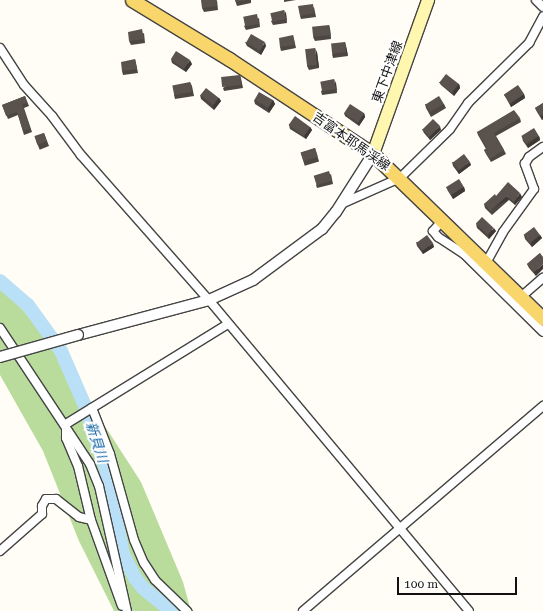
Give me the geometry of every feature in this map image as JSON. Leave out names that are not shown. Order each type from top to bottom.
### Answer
[{"type":"main road","name":"吉富本耶馬渓線","points":[[132,0],[229,59],[373,154],[443,220],[467,250],[486,263],[522,296],[543,319]]},
{"type":"main road","name":"東下中津線","points":[[373,154],[428,0]]},
{"type":"street","points":[[536,0],[543,6]]},
{"type":"street","points":[[341,204],[400,178],[450,128],[468,103],[529,43],[543,17]]},
{"type":"street","points":[[0,48],[24,85],[52,116],[82,155],[209,300],[469,611]]},
{"type":"street","points":[[486,263],[503,232],[534,189],[525,164],[528,157],[543,147]]},
{"type":"street","points":[[0,357],[209,300],[253,280],[304,245],[322,229],[341,204],[373,154]]},
{"type":"street","points":[[467,250],[543,332]]},
{"type":"street","points":[[522,296],[543,278]]},
{"type":"street","points":[[66,424],[228,324]]},
{"type":"street","points":[[0,328],[66,424],[90,464],[99,486],[127,611]]},
{"type":"street","points":[[303,611],[543,406]]},
{"type":"street","points":[[92,408],[110,454],[134,540],[144,564],[155,580],[187,611]]},
{"type":"street","points":[[66,424],[66,438],[78,466],[91,520],[124,611]]},
{"type":"street","points":[[0,552],[42,514],[42,506],[46,500],[56,500],[79,517],[91,520]]},
{"type":"green space","points":[[0,282],[57,352],[141,482],[183,582],[191,611],[114,611],[79,541],[43,451],[0,375]]},
{"type":"building","points":[[201,0],[216,0],[217,6],[202,8]]},
{"type":"building","points":[[235,0],[247,0],[236,2]]},
{"type":"building","points":[[313,4],[314,13],[300,16],[298,6]]},
{"type":"building","points":[[284,10],[286,19],[272,22],[270,13]]},
{"type":"building","points":[[257,14],[259,24],[245,26],[243,17]]},
{"type":"building","points":[[329,25],[330,35],[313,37],[312,27]]},
{"type":"building","points":[[142,29],[144,39],[129,41],[128,32]]},
{"type":"building","points":[[251,34],[265,42],[260,51],[246,43]]},
{"type":"building","points":[[293,35],[295,45],[280,47],[279,38]]},
{"type":"building","points":[[345,42],[346,52],[332,53],[331,43]]},
{"type":"building","points":[[315,48],[317,65],[307,66],[305,49]]},
{"type":"building","points":[[176,51],[190,60],[184,69],[171,59]]},
{"type":"building","points":[[135,59],[137,69],[122,71],[121,62]]},
{"type":"building","points":[[446,74],[459,84],[452,93],[439,83]]},
{"type":"building","points":[[240,75],[241,85],[222,87],[221,77]]},
{"type":"building","points":[[334,79],[336,89],[322,91],[320,82]]},
{"type":"building","points":[[190,82],[192,92],[174,95],[172,85]]},
{"type":"building","points":[[518,85],[524,94],[510,104],[504,95]]},
{"type":"building","points":[[206,88],[219,98],[213,105],[200,95]]},
{"type":"building","points":[[259,92],[273,100],[268,108],[254,100]]},
{"type":"building","points":[[25,96],[27,103],[22,104],[30,129],[23,131],[17,112],[6,116],[2,105]]},
{"type":"building","points":[[439,96],[444,104],[430,112],[425,104]]},
{"type":"building","points":[[543,103],[543,114],[541,116],[535,108]]},
{"type":"building","points":[[350,104],[364,113],[358,122],[344,113]]},
{"type":"building","points":[[514,110],[520,118],[494,133],[504,150],[490,159],[484,150],[487,148],[477,132]]},
{"type":"building","points":[[295,116],[310,127],[304,136],[289,125]]},
{"type":"building","points":[[433,119],[440,126],[429,137],[422,130]]},
{"type":"building","points":[[534,128],[539,136],[526,144],[521,136]]},
{"type":"building","points":[[44,133],[47,142],[37,145],[34,136]]},
{"type":"building","points":[[315,148],[318,157],[304,161],[301,153]]},
{"type":"building","points":[[464,154],[470,162],[459,170],[453,162]]},
{"type":"building","points":[[329,171],[332,181],[317,185],[314,176]]},
{"type":"building","points":[[459,179],[464,187],[451,195],[446,187]]},
{"type":"building","points":[[508,182],[520,193],[514,202],[507,196],[490,211],[484,204],[495,194],[496,196]]},
{"type":"building","points":[[482,217],[494,228],[488,234],[476,224]]},
{"type":"building","points":[[534,227],[540,235],[530,243],[524,235]]},
{"type":"building","points":[[427,235],[433,243],[423,251],[417,243]]},
{"type":"building","points":[[540,253],[543,257],[543,264],[534,272],[527,264]]},
{"type":"waterway","name":"新貝川","points":[[0,281],[28,305],[61,351],[85,406],[106,469],[123,554],[135,578],[143,588],[171,611]]}]
